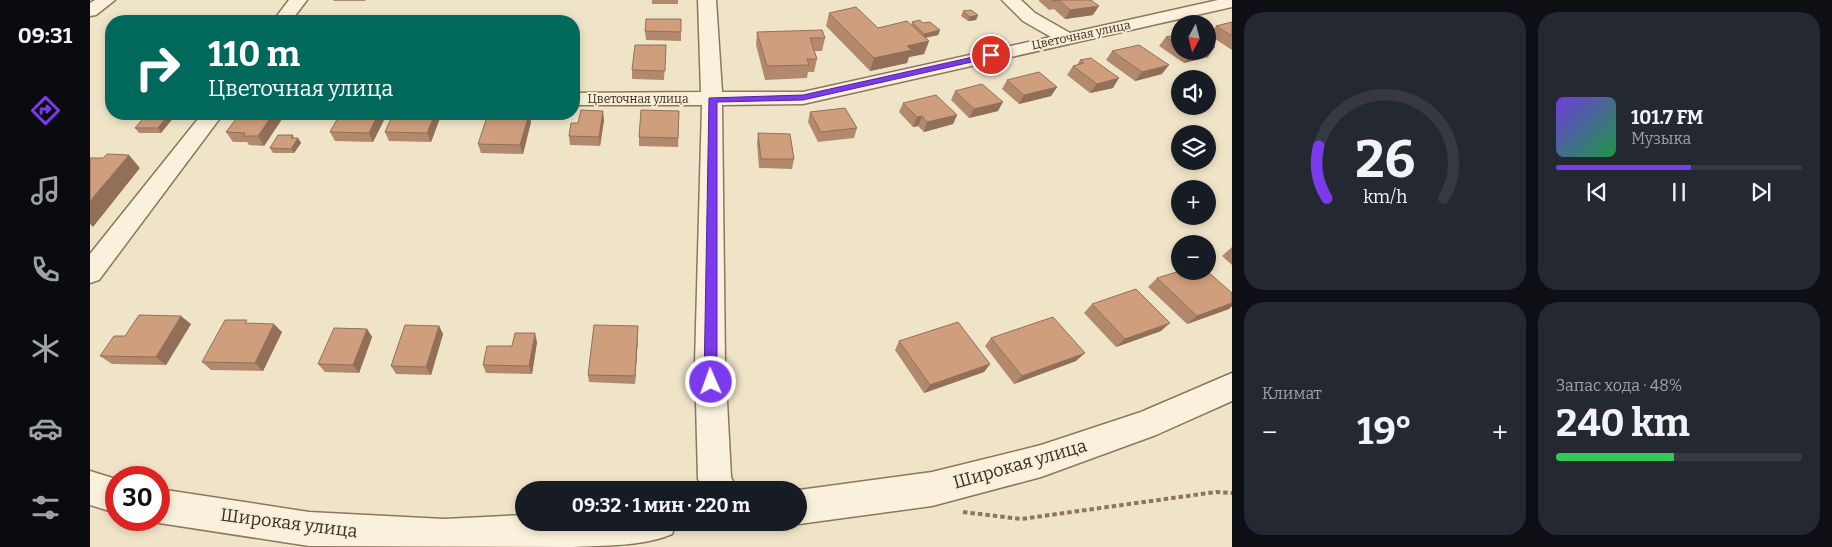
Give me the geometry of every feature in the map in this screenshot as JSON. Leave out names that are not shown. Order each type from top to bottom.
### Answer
[{"type":"street","points":[[90,11],[106,0]]},
{"type":"street","points":[[287,15],[298,0]]},
{"type":"street","points":[[708,0],[712,100],[710,362],[717,481]]},
{"type":"street","points":[[1011,0],[1029,16],[1066,38]]},
{"type":"street","name":"Цветочная улица","points":[[580,99],[712,100],[803,98],[1232,2]]},
{"type":"street","points":[[90,273],[208,120]]},
{"type":"street","name":"Широкая улица","points":[[807,505],[932,489],[1041,461],[1145,425],[1232,386]]},
{"type":"street","points":[[90,488],[105,493]]},
{"type":"street","name":"Широкая улица","points":[[170,508],[308,529],[444,536],[544,531]]},
{"type":"path","points":[[952,511],[1021,519],[1216,492],[1232,493]]},
{"type":"building","points":[[1059,0],[1091,0],[1099,6],[1070,10]]},
{"type":"building","points":[[856,7],[878,28],[907,21],[929,41],[907,46],[912,50],[874,58],[829,13]]},
{"type":"building","points":[[971,10],[978,15],[970,17],[963,11]]},
{"type":"building","points":[[646,19],[681,19],[681,32],[645,31]]},
{"type":"building","points":[[920,20],[923,23],[930,22],[940,30],[924,34],[912,22]]},
{"type":"building","points":[[1232,22],[1232,36],[1216,26]]},
{"type":"building","points":[[822,30],[825,38],[810,38],[817,59],[807,59],[809,65],[767,66],[757,32]]},
{"type":"building","points":[[635,45],[666,45],[665,71],[632,70]]},
{"type":"building","points":[[1139,45],[1169,65],[1142,72],[1112,51]]},
{"type":"building","points":[[1091,58],[1119,78],[1097,84],[1073,66],[1084,63],[1080,60]]},
{"type":"building","points":[[1039,72],[1057,87],[1024,95],[1007,80]]},
{"type":"building","points":[[982,84],[1003,102],[974,109],[955,91]]},
{"type":"building","points":[[936,95],[957,115],[927,122],[922,116],[917,117],[903,103]]},
{"type":"building","points":[[845,108],[857,128],[821,132],[810,112]]},
{"type":"building","points":[[581,110],[603,111],[599,137],[569,136],[571,123],[578,123]]},
{"type":"building","points":[[641,110],[679,111],[678,138],[639,137]]},
{"type":"building","points":[[142,120],[164,120],[158,128],[135,128]]},
{"type":"building","points":[[235,120],[269,120],[258,136],[243,136],[245,133],[226,132]]},
{"type":"building","points":[[337,120],[375,120],[369,133],[330,132]]},
{"type":"building","points":[[390,120],[432,120],[427,133],[385,132]]},
{"type":"building","points":[[486,120],[527,120],[520,145],[478,144]]},
{"type":"building","points":[[758,133],[790,134],[794,159],[761,159]]},
{"type":"building","points":[[278,135],[293,135],[291,138],[298,138],[291,149],[270,148]]},
{"type":"building","points":[[107,154],[129,155],[90,201],[90,158],[103,158]]},
{"type":"building","points":[[1171,274],[1171,280],[1216,279],[1232,293],[1232,303],[1197,316],[1157,278]]},
{"type":"building","points":[[1136,289],[1170,323],[1125,339],[1092,304]]},
{"type":"building","points":[[139,315],[181,316],[156,357],[100,356],[114,336],[125,336]]},
{"type":"building","points":[[1053,317],[1085,353],[1022,376],[991,338]]},
{"type":"building","points":[[225,320],[247,320],[245,323],[274,324],[255,363],[202,362]]},
{"type":"building","points":[[958,322],[990,364],[930,385],[899,341]]},
{"type":"building","points":[[405,325],[439,326],[426,367],[391,366]]},
{"type":"building","points":[[594,325],[638,326],[635,376],[588,375]]},
{"type":"building","points":[[334,328],[367,329],[353,365],[318,364]]},
{"type":"building","points":[[515,333],[535,333],[529,366],[483,365],[487,346],[512,346]]},
{"type":"route","points":[[711,382],[712,100],[803,98],[991,55]]}]
